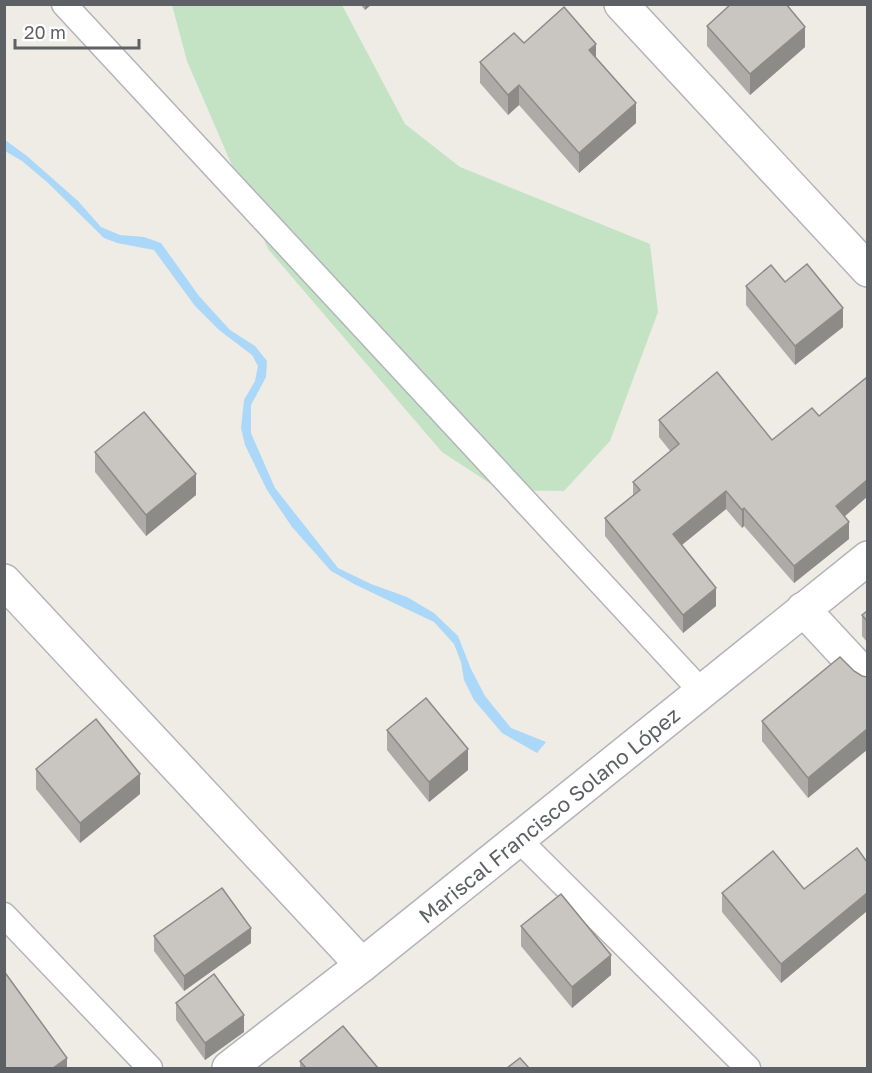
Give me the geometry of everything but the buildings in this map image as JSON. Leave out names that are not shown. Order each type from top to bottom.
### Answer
[{"type":"street","points":[[621,4],[867,270]]},
{"type":"street","name":"Mariscal Francisco Solano López","points":[[228,1068],[362,965],[867,558]]},
{"type":"street","points":[[4,581],[362,965]]},
{"type":"street","points":[[803,609],[867,679]]},
{"type":"lane","points":[[64,4],[702,692]]},
{"type":"lane","points":[[518,839],[748,1068]]},
{"type":"lane","points":[[4,915],[150,1068]]},
{"type":"green space","points":[[172,5],[342,5],[405,124],[460,167],[650,244],[658,312],[610,441],[564,491],[500,490],[442,452],[268,249],[187,61]]},
{"type":"water","points":[[5,140],[27,156],[78,201],[101,227],[120,235],[144,237],[161,243],[199,296],[230,330],[255,346],[267,361],[266,377],[251,405],[251,433],[275,488],[338,568],[371,584],[407,597],[434,613],[458,636],[485,696],[511,728],[546,742],[537,753],[502,733],[474,700],[464,680],[461,662],[454,644],[434,622],[331,571],[292,527],[267,490],[245,445],[241,428],[244,400],[255,381],[258,366],[252,355],[219,330],[195,306],[154,250],[117,243],[104,238],[48,183],[22,161],[5,151]]}]
